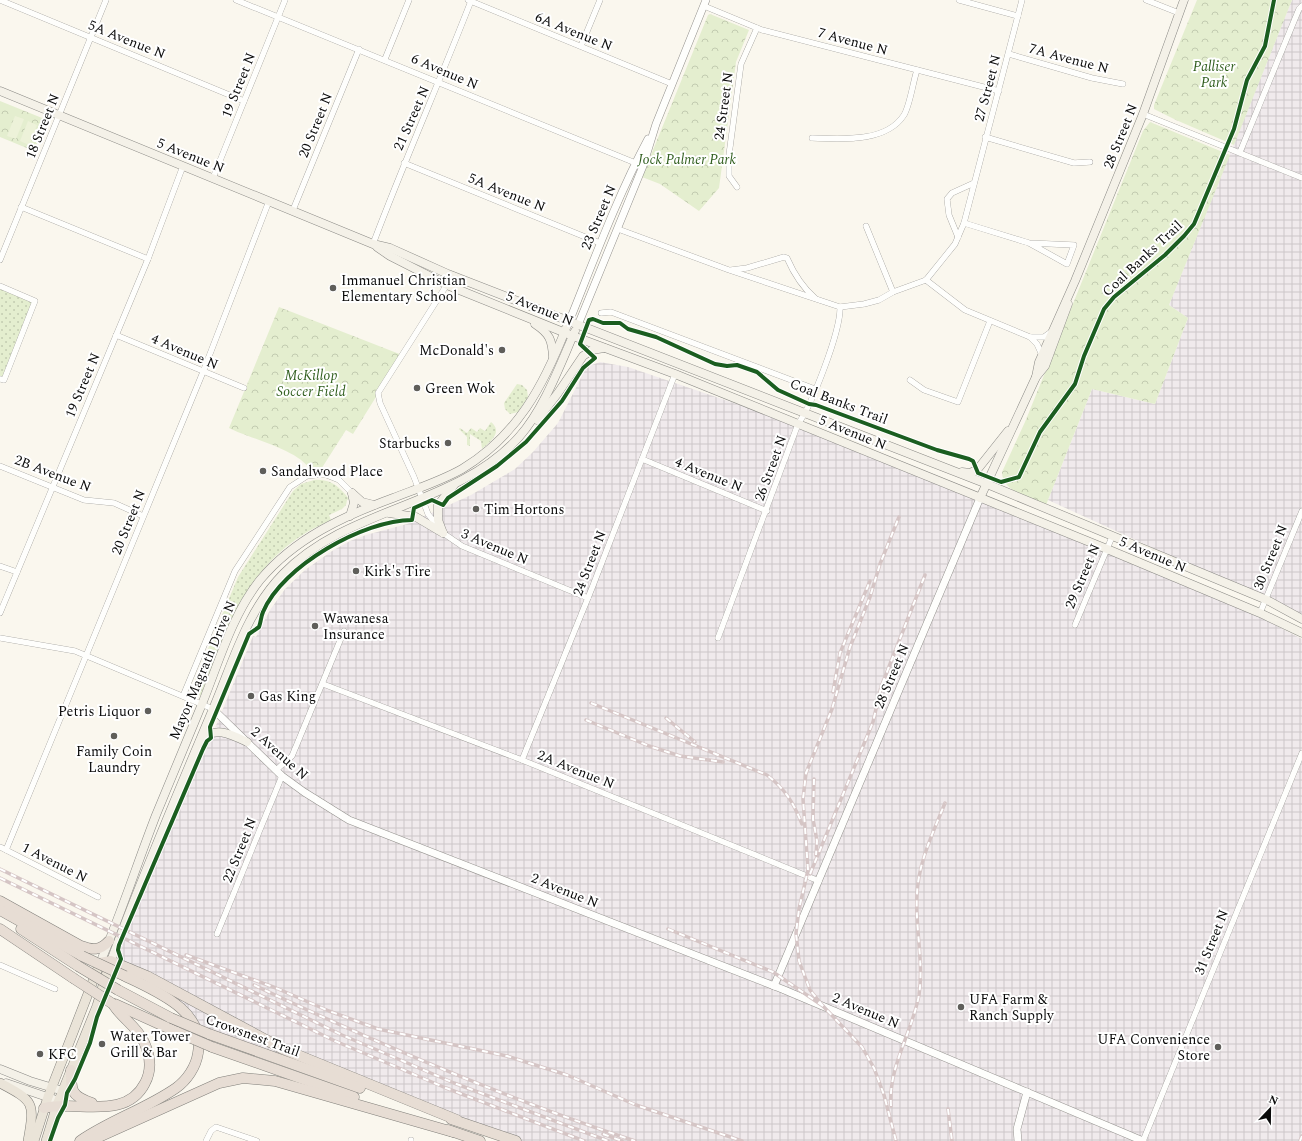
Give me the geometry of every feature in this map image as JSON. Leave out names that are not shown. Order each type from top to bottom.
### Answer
[{"type":"highway","points":[[0,901],[81,946],[91,949],[98,949],[109,942]]},
{"type":"highway","points":[[0,910],[82,956],[154,990],[185,1011],[195,1027],[199,1050],[197,1061],[192,1070],[177,1088],[100,1128],[80,1141]]},
{"type":"highway","name":"Crowsnest Trail","points":[[0,915],[78,966],[118,990],[172,1018],[208,1034],[332,1079],[516,1141]]},
{"type":"highway","name":"Crowsnest Trail","points":[[0,929],[113,1004],[212,1047],[480,1141]]},
{"type":"highway","points":[[0,936],[69,975]]},
{"type":"highway","points":[[100,963],[111,961],[171,988],[283,1049],[457,1120]]},
{"type":"highway","points":[[44,1108],[58,1103],[104,1106],[117,1105],[131,1100],[144,1086],[150,1069],[144,1041],[113,1004]]},
{"type":"highway","points":[[71,1070],[71,1087],[77,1096],[104,1106]]},
{"type":"highway","points":[[90,1141],[219,1084],[243,1078],[274,1080],[453,1132]]},
{"type":"main road","name":"28 Street N","points":[[980,498],[1020,416],[1036,377],[1042,355],[1051,332],[1075,281],[1143,114],[1184,0]]},
{"type":"main road","name":"5 Avenue N","points":[[0,91],[373,244],[390,248],[453,276],[987,484],[1267,600],[1302,618]]},
{"type":"main road","name":"5 Avenue N","points":[[373,244],[390,256],[447,285],[573,336],[675,374],[1107,549],[1260,613],[1302,633]]},
{"type":"main road","name":"28 Street N","points":[[1036,377],[1045,366],[1062,324],[1075,281]]},
{"type":"main road","points":[[525,316],[548,334],[552,340],[553,360]]},
{"type":"main road","name":"Mayor Magrath Drive N","points":[[100,963],[156,815],[240,612],[260,580],[288,552],[316,532],[374,505],[463,468],[498,441],[532,402],[553,360],[569,322]]},
{"type":"main road","name":"Mayor Magrath Drive N","points":[[111,961],[197,744],[213,709],[244,631],[255,609],[274,584],[296,562],[320,543],[365,520],[421,498],[456,482],[487,465],[508,448],[523,432],[536,413],[578,325]]},
{"type":"main road","points":[[523,432],[542,413],[583,356],[592,350],[606,348]]},
{"type":"main road","points":[[954,472],[970,473],[977,470],[1020,416]]},
{"type":"main road","points":[[443,533],[438,520],[438,504],[456,482]]},
{"type":"main road","points":[[352,493],[362,502],[374,505]]},
{"type":"main road","points":[[350,516],[354,503],[352,493]]},
{"type":"main road","points":[[384,513],[401,513],[416,517],[443,533]]},
{"type":"main road","points":[[197,744],[208,734],[219,732],[247,742]]},
{"type":"main road","points":[[46,1141],[58,1103],[96,1006],[111,961]]},
{"type":"main road","points":[[34,1141],[52,1086],[100,963]]},
{"type":"main road","points":[[0,1069],[30,1081],[52,1086],[63,1091]]},
{"type":"main road","points":[[0,1082],[48,1097],[58,1103]]},
{"type":"main road","points":[[0,1082],[24,1096],[29,1102],[32,1115],[28,1141]]},
{"type":"street","name":"5A Avenue N","points":[[0,0],[244,101]]},
{"type":"street","name":"18 Street N","points":[[0,260],[106,0]]},
{"type":"street","name":"6 Avenue N","points":[[236,0],[643,166]]},
{"type":"street","name":"19 Street N","points":[[212,178],[285,0]]},
{"type":"street","points":[[385,60],[409,0]]},
{"type":"street","points":[[581,46],[600,0]]},
{"type":"street","points":[[959,0],[1018,16]]},
{"type":"street","name":"27 Street N","points":[[926,280],[955,244],[964,223],[1022,0]]},
{"type":"street","points":[[1146,0],[1179,13]]},
{"type":"street","name":"6A Avenue N","points":[[469,1],[672,84]]},
{"type":"street","name":"21 Street N","points":[[373,244],[404,163],[440,82],[469,1]]},
{"type":"street","name":"7 Avenue N","points":[[705,3],[757,28],[999,91]]},
{"type":"street","name":"23 Street N","points":[[578,325],[643,166],[656,124],[705,3]]},
{"type":"street","points":[[1240,152],[1299,9],[1302,6]]},
{"type":"street","name":"24 Street N","points":[[737,187],[730,176],[728,155],[741,64],[757,28]]},
{"type":"street","name":"20 Street N","points":[[292,210],[359,49]]},
{"type":"street","name":"7A Avenue N","points":[[1008,54],[1092,78],[1123,84]]},
{"type":"street","points":[[812,138],[861,139],[894,126],[905,114],[917,70]]},
{"type":"street","points":[[1143,114],[1302,178]]},
{"type":"street","name":"23 Street N","points":[[569,322],[600,243],[635,163],[656,124]]},
{"type":"street","points":[[986,137],[1074,163],[1090,162]]},
{"type":"street","name":"5A Avenue N","points":[[404,163],[600,243]]},
{"type":"street","name":"19 Street N","points":[[0,613],[148,258],[183,166]]},
{"type":"street","points":[[958,237],[949,215],[947,199],[952,193],[974,183]]},
{"type":"street","name":"20 Street N","points":[[6,850],[203,372],[269,201]]},
{"type":"street","points":[[21,207],[148,258]]},
{"type":"street","points":[[964,223],[1029,243],[1066,264],[1074,245],[1029,243]]},
{"type":"street","points":[[866,226],[893,292]]},
{"type":"street","points":[[618,229],[729,270],[840,307],[871,302],[926,280],[965,310],[990,321],[1030,337],[1044,337],[1051,332]]},
{"type":"street","points":[[729,270],[747,268],[784,257],[787,258],[804,289],[819,301]]},
{"type":"street","points":[[447,285],[453,276]]},
{"type":"street","name":"3 Avenue N","points":[[447,285],[378,393],[382,407],[421,498],[433,522],[443,533],[462,546],[588,598]]},
{"type":"street","points":[[0,286],[35,301],[4,380],[0,378]]},
{"type":"street","name":"26 Street N","points":[[718,638],[767,511],[798,424],[806,413],[815,389],[839,321],[840,307]]},
{"type":"street","points":[[601,313],[611,312],[815,389]]},
{"type":"street","points":[[910,380],[924,390],[958,402],[990,321]]},
{"type":"street","name":"4 Avenue N","points":[[116,335],[244,388]]},
{"type":"street","points":[[1030,337],[1037,344],[1042,355]]},
{"type":"street","name":"24 Street N","points":[[522,760],[588,598],[675,374]]},
{"type":"street","name":"4 Avenue N","points":[[642,459],[767,511]]},
{"type":"street","name":"2B Avenue N","points":[[0,466],[84,500],[114,503],[143,516]]},
{"type":"street","name":"Mayor Magrath Drive N","points":[[183,696],[235,571],[290,487],[307,476],[324,474],[339,480],[352,493]]},
{"type":"street","name":"28 Street N","points":[[774,986],[980,498]]},
{"type":"street","name":"30 Street N","points":[[1260,613],[1267,600],[1302,511]]},
{"type":"street","name":"29 Street N","points":[[1075,625],[1112,537]]},
{"type":"street","points":[[0,566],[17,572]]},
{"type":"street","points":[[276,770],[292,756],[344,631]]},
{"type":"street","name":"2 Avenue N","points":[[0,638],[62,648],[86,655],[213,709],[282,776],[304,792],[349,820],[774,986],[1143,1141]]},
{"type":"street","name":"2A Avenue N","points":[[323,684],[522,760],[818,881]]},
{"type":"street","name":"31 Street N","points":[[1143,1141],[1302,753]]},
{"type":"street","name":"22 Street N","points":[[218,934],[282,776]]},
{"type":"street","name":"1 Avenue N","points":[[0,847],[98,897]]},
{"type":"street","points":[[0,965],[55,989]]},
{"type":"street","points":[[1018,1141],[1017,1129],[1027,1092]]},
{"type":"street","points":[[206,1141],[211,1131],[216,1127],[257,1141]]},
{"type":"shaded area","points":[[1292,0],[1302,0],[1302,619],[1267,600],[1048,500],[1092,389],[1155,404],[1188,318],[1169,305]]},
{"type":"shaded area","points":[[600,362],[628,367],[781,419],[1240,607],[1302,639],[1302,1141],[516,1141],[402,1098],[192,1027],[175,1003],[108,968],[208,745],[253,636],[256,637],[270,610],[285,589],[305,570],[332,551],[350,541],[407,524],[471,495],[515,469],[533,452],[558,423],[585,370],[589,366]]},
{"type":"green space","name":"Palliser Park","points":[[1197,0],[1292,0],[1234,145],[1154,109],[1154,105]]},
{"type":"green space","name":"Jock Palmer Park","points":[[710,14],[749,30],[736,62],[719,188],[699,211],[660,184],[642,177],[708,15]]},
{"type":"green space","points":[[0,101],[47,120],[34,151],[0,137]]},
{"type":"green space","points":[[15,116],[24,119],[16,139],[7,136]]},
{"type":"green space","points":[[28,121],[37,125],[29,145],[20,141]]},
{"type":"green space","points":[[1150,122],[1230,155],[1169,305],[1188,318],[1155,404],[1092,389],[1046,505],[1025,497],[1012,489],[1003,479],[1002,472],[1025,422],[1143,131]]},
{"type":"green space","points":[[0,286],[35,301],[4,380],[0,379]]},
{"type":"green space","name":"McKillop Soccer Field","points":[[279,307],[402,355],[353,434],[346,430],[318,474],[312,474],[307,466],[288,452],[229,428]]},
{"type":"green space","points":[[517,384],[522,385],[527,390],[528,397],[518,412],[510,414],[505,409],[504,403]]},
{"type":"green space","points":[[491,422],[496,429],[496,433],[489,443],[482,449],[481,441],[470,434],[470,446],[467,445],[467,437],[459,429],[460,428],[467,433],[471,428],[477,432],[480,428],[485,431]]},
{"type":"green space","points":[[314,480],[325,480],[338,487],[349,499],[347,500],[346,505],[342,509],[329,515],[331,520],[304,534],[281,551],[263,571],[247,592],[234,616],[211,667],[201,695],[194,696],[191,690],[238,577],[293,491],[301,484]]},
{"type":"railway","points":[[823,1006],[810,990],[799,961],[796,933],[799,909],[808,870],[803,799],[806,773],[832,709],[850,647],[870,597],[880,564],[899,517]]},
{"type":"railway","points":[[810,874],[873,722],[881,687],[925,575]]},
{"type":"railway","points":[[833,692],[840,653],[870,581]]},
{"type":"railway","points":[[591,703],[767,775],[784,791],[802,824]]},
{"type":"railway","points":[[666,718],[695,742]]},
{"type":"railway","points":[[586,720],[649,746],[680,756],[723,762]]},
{"type":"railway","points":[[814,779],[813,819],[817,841],[816,855]]},
{"type":"railway","points":[[891,1106],[893,1078],[916,1009],[919,995],[921,971],[917,920],[917,895],[920,871],[927,848],[945,803]]},
{"type":"railway","points":[[0,869],[342,1035],[454,1083],[608,1141]]},
{"type":"railway","points":[[0,878],[335,1041],[446,1088],[584,1141]]},
{"type":"railway","points":[[668,929],[773,972],[823,1006],[862,1047],[874,1068],[884,1095],[896,1141]]},
{"type":"railway","points":[[186,955],[276,988],[329,1011],[378,1029],[507,1056],[567,1075],[636,1105],[742,1141]]},
{"type":"railway","points":[[254,985],[442,1069],[538,1107],[635,1141]]},
{"type":"railway","points":[[948,1109],[952,1141]]},
{"type":"railway","points":[[603,1134],[622,1141]]},
{"type":"railway","points":[[1300,1141],[1302,1136]]},
{"type":"cycle path","name":"Coal Banks Trail","points":[[50,1141],[58,1118],[65,1105],[67,1093],[75,1079],[90,1043],[97,1017],[121,959],[118,950],[119,945],[203,749],[207,741],[211,738],[210,727],[249,634],[259,627],[263,612],[273,595],[288,578],[306,563],[349,537],[371,528],[393,522],[412,520],[414,508],[432,500],[443,505],[448,498],[497,466],[526,442],[562,401],[583,368],[595,358],[580,344],[589,320],[593,319],[603,323],[620,323],[628,329],[656,337],[715,364],[727,366],[737,365],[757,372],[778,390],[809,404],[816,405],[937,450],[969,459],[973,461],[978,473],[1001,482],[1019,477],[1040,432],[1075,384],[1084,356],[1104,309],[1114,297],[1165,255],[1194,224],[1234,129],[1247,80],[1265,46],[1274,0]]},
{"type":"place","name":"Immanuel Christian Elementary School","points":[[333,288]]},
{"type":"place","name":"McDonald's","points":[[502,350]]},
{"type":"place","name":"Green Wok","points":[[417,388]]},
{"type":"place","name":"Starbucks","points":[[448,443]]},
{"type":"place","name":"Sandalwood Place","points":[[263,471]]},
{"type":"place","name":"Tim Hortons","points":[[476,509]]},
{"type":"place","name":"Kirk's Tire","points":[[356,571]]},
{"type":"place","name":"Wawanesa Insurance","points":[[315,626]]},
{"type":"place","name":"Gas King","points":[[251,696]]},
{"type":"place","name":"Petris Liquor","points":[[148,711]]},
{"type":"place","name":"Family Coin Laundry","points":[[114,736]]},
{"type":"place","name":"UFA Farm & Ranch Supply","points":[[961,1007]]},
{"type":"place","name":"Water Tower Grill & Bar","points":[[102,1044]]},
{"type":"place","name":"UFA Convenience Store","points":[[1218,1047]]},
{"type":"place","name":"KFC","points":[[40,1054]]}]
